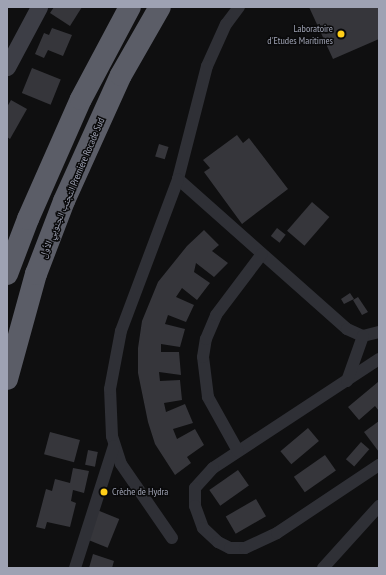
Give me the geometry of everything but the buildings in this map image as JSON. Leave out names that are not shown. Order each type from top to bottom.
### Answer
[{"type":"highway","points":[[7,274],[25,226],[81,100],[130,7]]},
{"type":"highway","name":"التجنب الجنوبي الأول Première Rocade Sud","points":[[7,378],[36,274],[64,201],[121,75],[160,7]]},
{"type":"street","points":[[7,66],[39,7]]},
{"type":"street","points":[[172,538],[129,478],[114,446],[110,389],[115,352],[138,280],[178,179],[207,66],[226,24],[239,7]]},
{"type":"street","points":[[178,179],[347,329],[363,336],[379,332]]},
{"type":"street","points":[[238,451],[208,397],[203,357],[206,339],[216,315],[262,254]]},
{"type":"street","points":[[347,381],[363,336]]},
{"type":"street","points":[[379,360],[238,451],[201,480],[195,488],[193,499],[198,518],[203,528],[218,542],[237,549],[255,544],[277,533],[379,465]]},
{"type":"street","points":[[75,568],[114,446]]},
{"type":"street","points":[[323,568],[379,506]]},
{"type":"place","name":"Laboratoire d'Etudes Maritimes","points":[[341,34]]},
{"type":"place","name":"Crèche de Hydra","points":[[104,492]]}]
